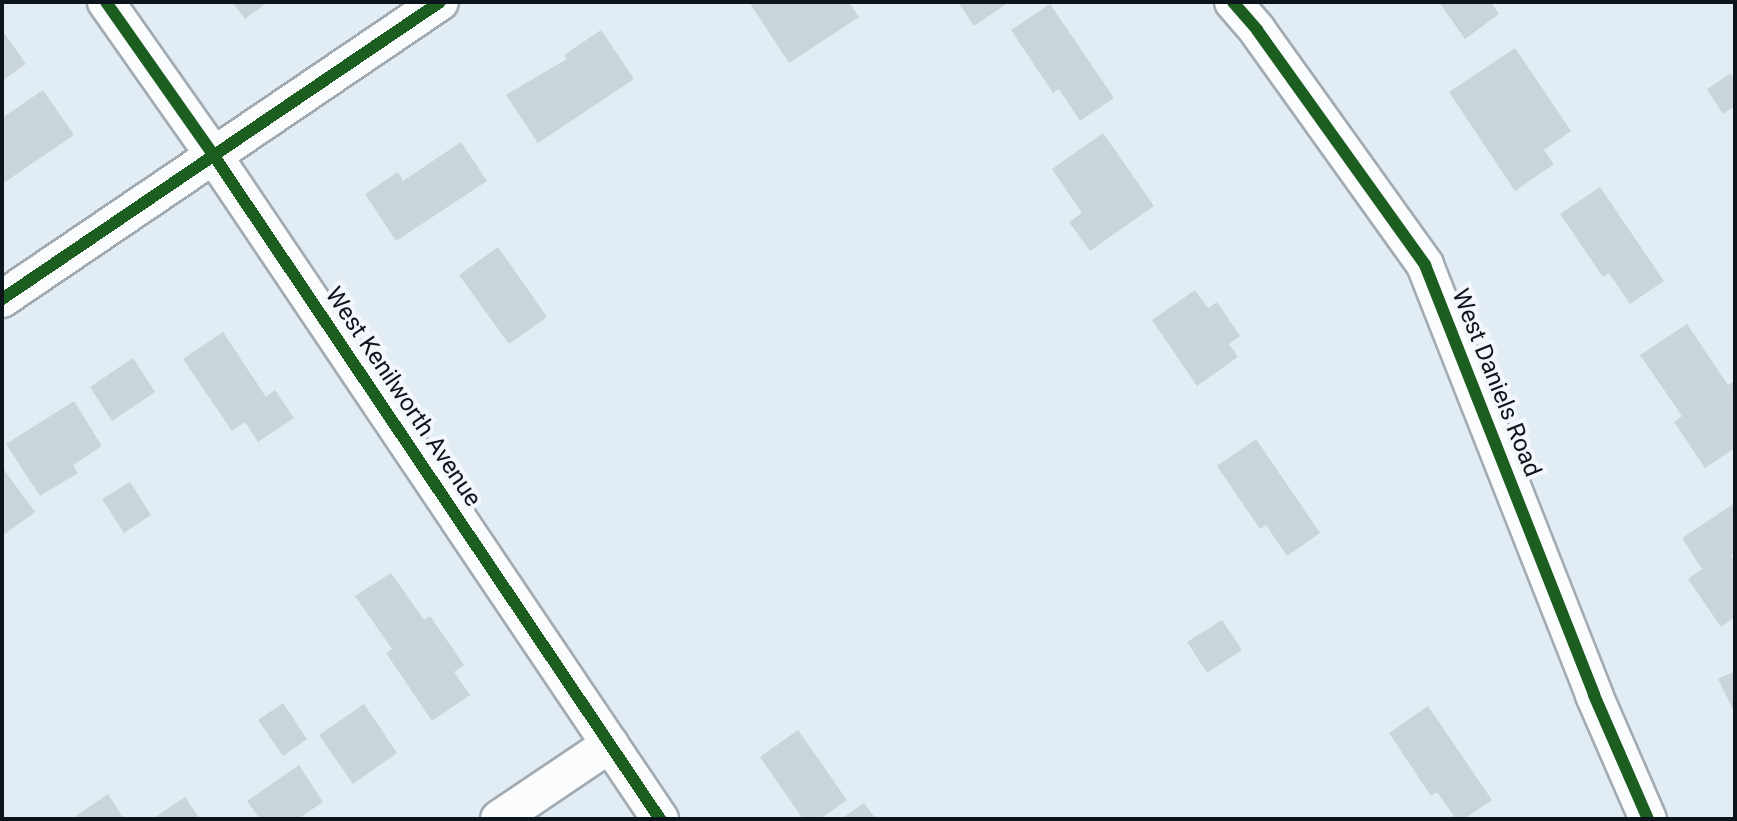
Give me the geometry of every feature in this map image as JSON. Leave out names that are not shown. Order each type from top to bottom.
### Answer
[{"type":"street","name":"West Kenilworth Avenue","points":[[106,2],[212,153],[660,819]]},
{"type":"street","points":[[2,299],[212,153],[440,2]]},
{"type":"street","name":"West Daniels Road","points":[[1233,2],[1257,30],[1425,265],[1594,695],[1648,819]]},
{"type":"street","points":[[499,819],[610,744]]},
{"type":"building","points":[[232,2],[268,2],[245,19]]},
{"type":"building","points":[[749,2],[849,2],[859,17],[789,63]]},
{"type":"building","points":[[958,2],[1009,2],[974,26]]},
{"type":"building","points":[[1439,2],[1491,2],[1499,14],[1465,39]]},
{"type":"building","points":[[1050,4],[1114,98],[1080,121],[1059,89],[1053,93],[1011,30]]},
{"type":"building","points":[[2,30],[26,64],[2,81]]},
{"type":"building","points":[[601,30],[634,79],[538,143],[506,95],[567,59],[564,55]]},
{"type":"building","points":[[1515,48],[1571,131],[1544,150],[1554,164],[1515,191],[1449,92]]},
{"type":"building","points":[[1731,73],[1735,80],[1735,106],[1723,114],[1707,89]]},
{"type":"building","points":[[43,90],[74,135],[2,184],[2,118]]},
{"type":"building","points":[[1103,133],[1154,206],[1090,251],[1069,222],[1082,213],[1052,169]]},
{"type":"building","points":[[461,142],[487,181],[396,241],[365,194],[398,172],[403,181]]},
{"type":"building","points":[[1600,187],[1664,281],[1630,304],[1609,273],[1603,277],[1560,214]]},
{"type":"building","points":[[498,247],[547,317],[509,344],[459,275]]},
{"type":"building","points":[[1195,290],[1208,308],[1217,302],[1240,336],[1229,344],[1238,357],[1197,386],[1152,320]]},
{"type":"building","points":[[1687,324],[1728,385],[1735,380],[1735,448],[1705,468],[1674,422],[1682,416],[1640,355]]},
{"type":"building","points":[[223,332],[266,397],[275,390],[294,418],[258,442],[245,422],[232,431],[183,359]]},
{"type":"building","points":[[133,358],[155,392],[112,421],[90,387]]},
{"type":"building","points":[[74,401],[102,446],[73,465],[78,473],[40,496],[6,444]]},
{"type":"building","points":[[1256,439],[1320,533],[1287,556],[1266,525],[1260,529],[1217,466]]},
{"type":"building","points":[[2,467],[35,512],[2,536]]},
{"type":"building","points":[[130,482],[151,515],[124,533],[102,499]]},
{"type":"building","points":[[1735,503],[1735,553],[1731,556],[1735,562],[1735,617],[1721,627],[1688,579],[1702,569],[1682,538]]},
{"type":"building","points":[[391,573],[424,620],[430,616],[464,665],[454,672],[470,695],[432,721],[386,653],[392,649],[355,596]]},
{"type":"building","points":[[1222,620],[1242,650],[1207,673],[1187,642]]},
{"type":"building","points":[[1735,671],[1735,714],[1718,679]]},
{"type":"building","points":[[283,703],[307,739],[283,756],[258,720]]},
{"type":"building","points":[[364,704],[397,753],[353,784],[319,735]]},
{"type":"building","points":[[1428,706],[1492,800],[1464,819],[1456,819],[1437,792],[1431,796],[1389,733]]},
{"type":"building","points":[[798,730],[847,800],[820,819],[803,819],[760,757]]},
{"type":"building","points":[[299,765],[323,802],[298,819],[260,819],[247,801]]},
{"type":"building","points":[[108,794],[124,819],[78,819],[76,816]]},
{"type":"building","points":[[185,797],[200,819],[152,819]]},
{"type":"building","points":[[864,803],[876,819],[841,819]]},
{"type":"cycle path","points":[[106,2],[212,153],[660,819]]},
{"type":"cycle path","points":[[2,299],[440,2]]},
{"type":"cycle path","points":[[1233,2],[1257,30],[1425,265],[1594,695],[1648,819]]}]
